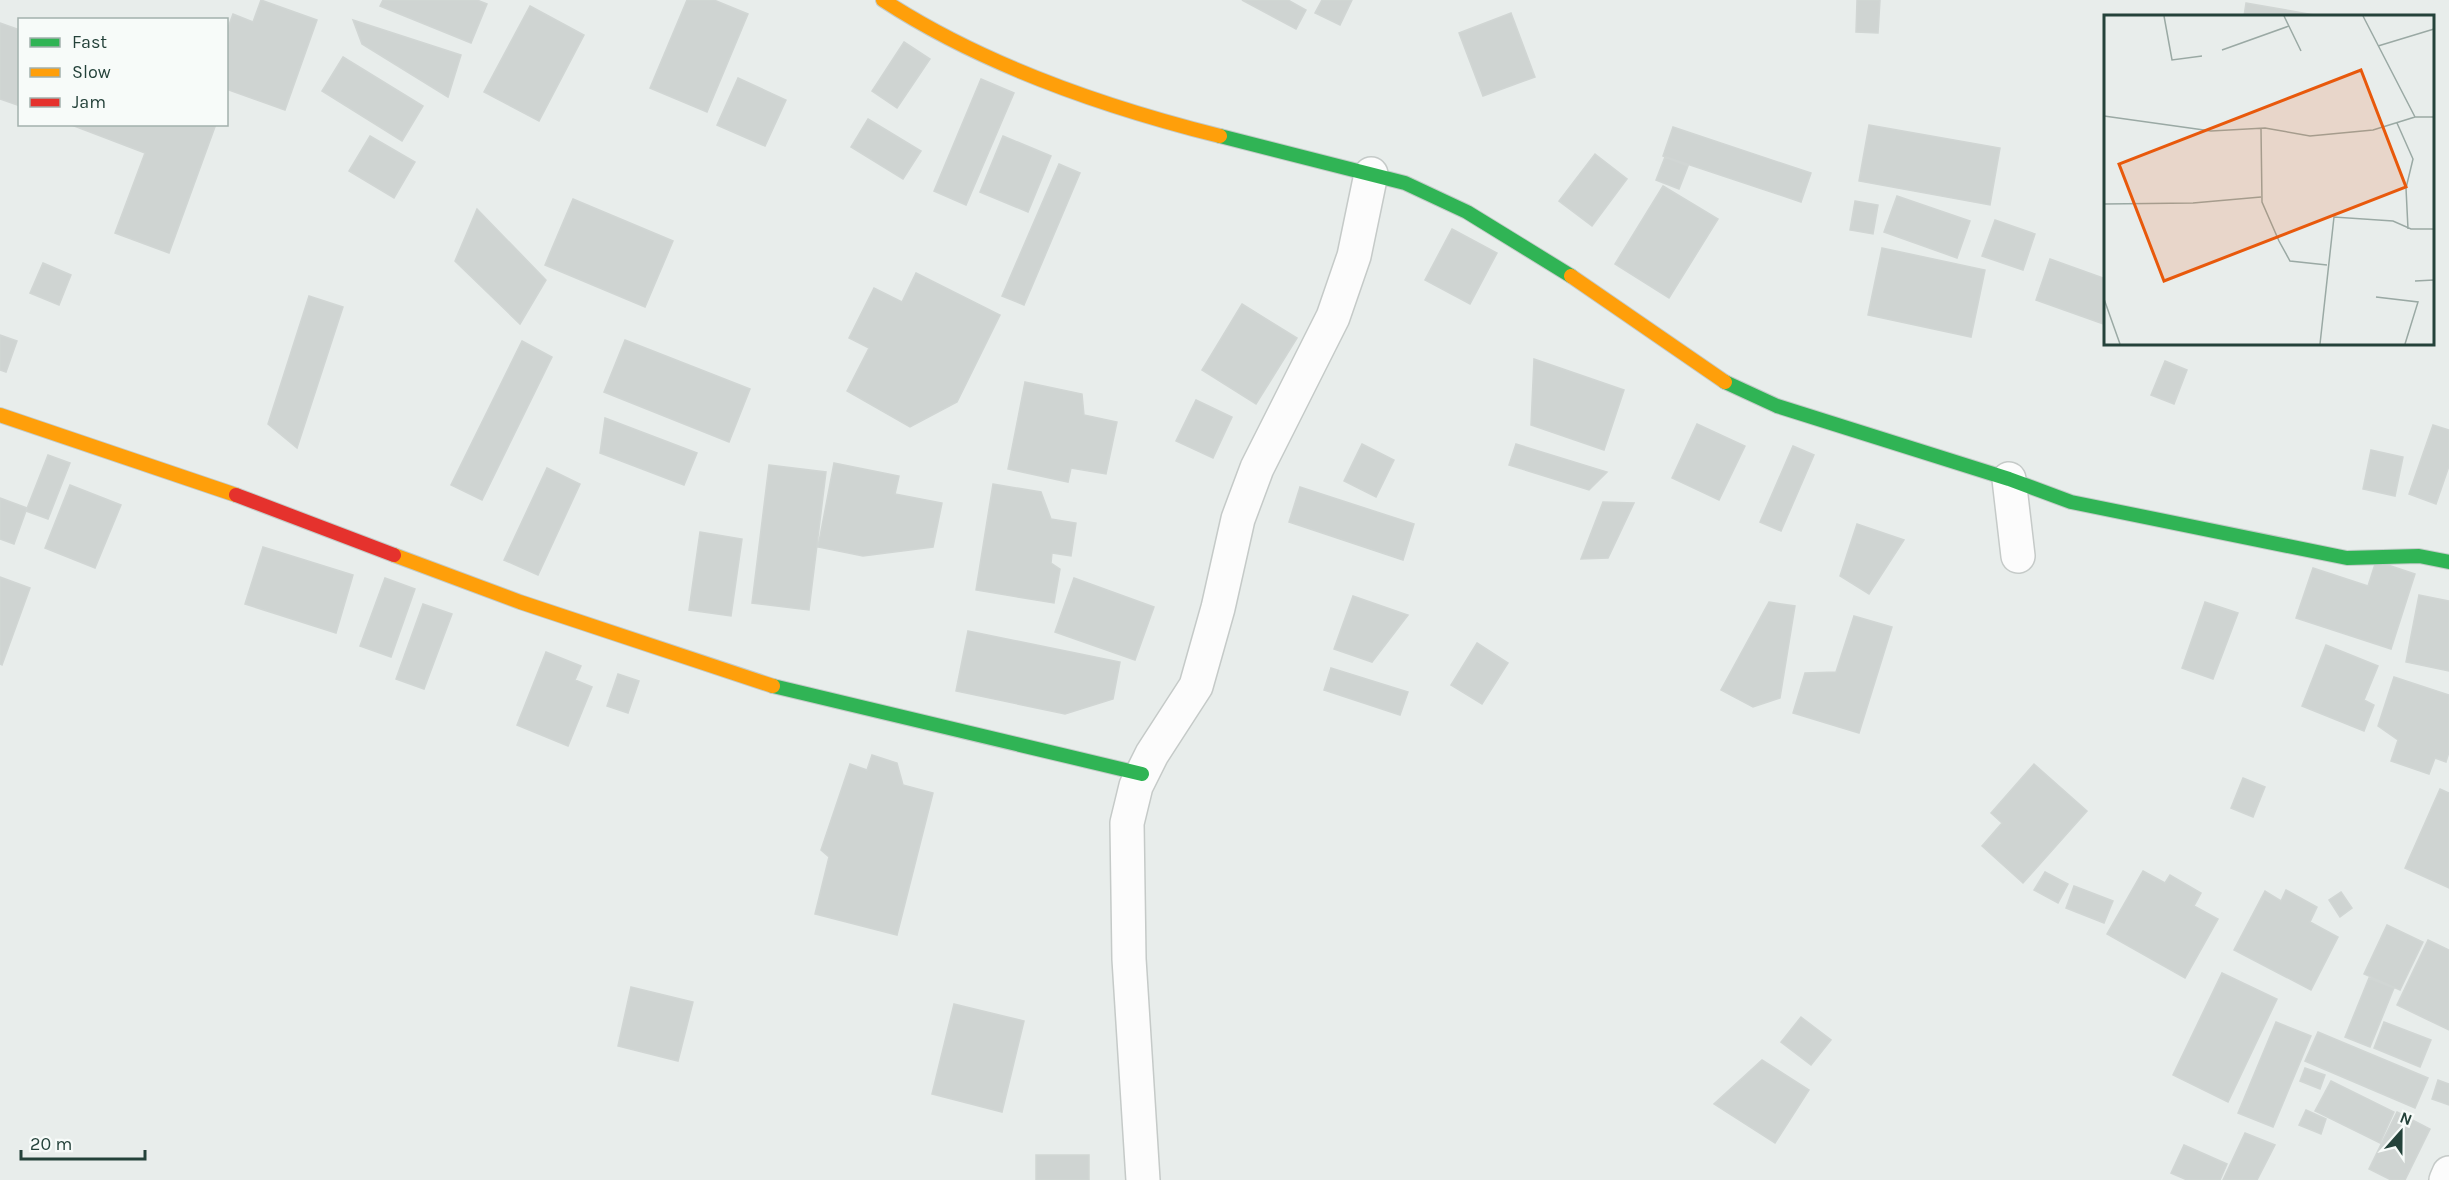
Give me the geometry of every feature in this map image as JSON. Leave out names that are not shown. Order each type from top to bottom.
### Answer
[{"type":"street","points":[[883,0],[923,26],[1045,81],[1144,117],[1405,183],[1467,212],[1594,291],[1716,378],[1777,406],[2009,479],[2071,502],[2347,558],[2419,556],[2449,562]]},
{"type":"street","points":[[1143,1180],[1129,959],[1127,823],[1136,786],[1142,774],[1196,686],[1218,608],[1238,519],[1257,468],[1333,317],[1354,256],[1371,174]]},
{"type":"street","points":[[0,415],[182,474],[520,602],[775,687],[1142,774]]},
{"type":"street","points":[[2009,479],[2018,556]]},
{"type":"street","points":[[2446,1180],[2449,1173]]},
{"type":"building","points":[[261,0],[317,20],[285,110],[228,90],[228,28],[233,14],[253,22]]},
{"type":"building","points":[[383,0],[477,0],[487,4],[471,43],[380,6]]},
{"type":"building","points":[[687,0],[714,0],[748,14],[707,112],[650,88]]},
{"type":"building","points":[[1242,0],[1288,0],[1306,10],[1296,29]]},
{"type":"building","points":[[1322,0],[1352,0],[1340,25],[1315,13]]},
{"type":"building","points":[[1857,0],[1880,0],[1878,33],[1856,32]]},
{"type":"building","points":[[2246,3],[2314,15],[2244,15]]},
{"type":"building","points":[[530,6],[584,35],[539,121],[484,92]]},
{"type":"building","points":[[1511,13],[1535,77],[1483,96],[1459,33]]},
{"type":"building","points":[[353,20],[461,55],[448,97],[362,44]]},
{"type":"building","points":[[0,23],[18,29],[18,105],[0,99]]},
{"type":"building","points":[[904,42],[930,59],[897,108],[872,91]]},
{"type":"building","points":[[343,57],[423,106],[402,141],[322,91]]},
{"type":"building","points":[[738,78],[786,100],[765,146],[717,125]]},
{"type":"building","points":[[981,79],[1014,93],[966,205],[934,191]]},
{"type":"building","points":[[868,119],[921,151],[903,179],[851,147]]},
{"type":"building","points":[[1869,125],[2000,148],[1990,205],[1859,181]]},
{"type":"building","points":[[74,126],[215,126],[169,253],[115,233],[145,153]]},
{"type":"building","points":[[1673,127],[1811,173],[1801,202],[1663,156]]},
{"type":"building","points":[[370,136],[415,162],[394,198],[349,171]]},
{"type":"building","points":[[1003,136],[1051,156],[1028,212],[980,192]]},
{"type":"building","points":[[1595,154],[1627,179],[1592,226],[1559,201]]},
{"type":"building","points":[[1665,157],[1688,166],[1679,189],[1656,180]]},
{"type":"building","points":[[1059,164],[1080,173],[1024,305],[1002,296]]},
{"type":"building","points":[[1663,186],[1718,219],[1669,298],[1615,264]]},
{"type":"building","points":[[1897,196],[1970,221],[1957,258],[1884,232]]},
{"type":"building","points":[[573,199],[673,241],[645,307],[545,265]]},
{"type":"building","points":[[1855,201],[1878,205],[1873,234],[1850,230]]},
{"type":"building","points":[[477,209],[546,280],[520,324],[455,261]]},
{"type":"building","points":[[1995,220],[2035,234],[2023,270],[1982,256]]},
{"type":"building","points":[[1452,229],[1497,253],[1470,304],[1425,280]]},
{"type":"building","points":[[1882,248],[1985,270],[1971,337],[1868,315]]},
{"type":"building","points":[[2050,259],[2104,278],[2104,324],[2036,300]]},
{"type":"building","points":[[43,263],[71,275],[59,305],[30,293]]},
{"type":"building","points":[[916,273],[1000,315],[957,402],[910,427],[847,391],[869,348],[849,338],[874,288],[902,302]]},
{"type":"building","points":[[309,296],[343,307],[297,448],[268,424]]},
{"type":"building","points":[[1242,304],[1297,338],[1256,404],[1202,370]]},
{"type":"building","points":[[0,335],[17,341],[6,372],[0,370]]},
{"type":"building","points":[[625,340],[750,389],[729,442],[604,392]]},
{"type":"building","points":[[522,341],[552,357],[482,500],[451,485]]},
{"type":"building","points":[[1534,359],[1624,390],[1604,450],[1531,425]]},
{"type":"building","points":[[2165,361],[2187,370],[2174,404],[2151,395]]},
{"type":"building","points":[[1025,382],[1082,394],[1084,415],[1117,422],[1106,474],[1071,468],[1068,482],[1008,469]]},
{"type":"building","points":[[1196,400],[1232,417],[1213,458],[1176,441]]},
{"type":"building","points":[[605,418],[697,453],[684,485],[600,453]]},
{"type":"building","points":[[1697,424],[1745,446],[1719,500],[1672,478]]},
{"type":"building","points":[[2433,425],[2449,430],[2449,466],[2436,504],[2409,494]]},
{"type":"building","points":[[1362,444],[1394,460],[1376,497],[1344,481]]},
{"type":"building","points":[[1516,444],[1607,472],[1589,490],[1509,465]]},
{"type":"building","points":[[1793,446],[1814,455],[1781,531],[1760,522]]},
{"type":"building","points":[[2371,450],[2403,457],[2395,496],[2363,489]]},
{"type":"building","points":[[48,455],[70,463],[48,519],[26,511]]},
{"type":"building","points":[[834,463],[899,476],[895,494],[942,503],[933,547],[863,556],[818,547]]},
{"type":"building","points":[[769,465],[826,472],[809,610],[752,603]]},
{"type":"building","points":[[547,468],[580,484],[538,575],[504,560]]},
{"type":"building","points":[[993,484],[1041,492],[1051,519],[1076,523],[1071,556],[1052,553],[1051,563],[1060,569],[1054,603],[976,590]]},
{"type":"building","points":[[70,485],[121,505],[95,568],[45,548]]},
{"type":"building","points":[[1300,487],[1414,524],[1403,560],[1289,522]]},
{"type":"building","points":[[0,498],[27,508],[14,544],[0,539]]},
{"type":"building","points":[[1603,502],[1634,503],[1608,558],[1581,559]]},
{"type":"building","points":[[1857,524],[1904,540],[1869,594],[1840,576]]},
{"type":"building","points":[[700,532],[742,539],[731,616],[689,610]]},
{"type":"building","points":[[263,547],[353,575],[336,633],[245,604]]},
{"type":"building","points":[[2376,561],[2415,574],[2391,649],[2296,618],[2313,568],[2368,586]]},
{"type":"building","points":[[0,577],[30,588],[2,665],[0,664]]},
{"type":"building","points":[[385,578],[415,589],[391,657],[360,646]]},
{"type":"building","points":[[1074,578],[1154,607],[1135,660],[1055,632]]},
{"type":"building","points":[[2419,595],[2449,601],[2449,671],[2406,662]]},
{"type":"building","points":[[1353,596],[1408,615],[1372,662],[1334,649]]},
{"type":"building","points":[[1769,602],[1795,606],[1780,698],[1753,707],[1721,690]]},
{"type":"building","points":[[2205,602],[2238,613],[2213,679],[2182,668]]},
{"type":"building","points":[[423,604],[452,614],[424,689],[396,679]]},
{"type":"building","points":[[1854,616],[1892,627],[1859,733],[1793,713],[1805,673],[1836,672]]},
{"type":"building","points":[[968,631],[1120,662],[1113,699],[1065,714],[956,691]]},
{"type":"building","points":[[1477,643],[1508,663],[1482,704],[1451,685]]},
{"type":"building","points":[[2326,645],[2378,666],[2364,700],[2374,705],[2364,731],[2302,706]]},
{"type":"building","points":[[546,652],[581,666],[575,680],[592,687],[568,746],[517,725]]},
{"type":"building","points":[[1331,668],[1408,692],[1400,715],[1324,690]]},
{"type":"building","points":[[618,674],[639,681],[628,713],[607,706]]},
{"type":"building","points":[[2394,677],[2449,695],[2449,752],[2446,762],[2435,758],[2429,774],[2391,761],[2398,740],[2378,726]]},
{"type":"building","points":[[872,755],[897,763],[903,785],[933,793],[897,935],[815,914],[829,857],[821,850],[850,764],[867,770]]},
{"type":"building","points":[[2034,764],[2087,811],[2023,883],[1982,846],[2002,823],[1991,813]]},
{"type":"building","points":[[2243,778],[2265,787],[2253,817],[2231,808]]},
{"type":"building","points":[[2440,789],[2449,793],[2449,888],[2405,868]]},
{"type":"building","points":[[2143,871],[2165,883],[2170,875],[2201,893],[2194,906],[2218,919],[2185,978],[2107,934]]},
{"type":"building","points":[[2045,872],[2068,884],[2058,903],[2034,890]]},
{"type":"building","points":[[2074,886],[2113,901],[2104,923],[2066,908]]},
{"type":"building","points":[[2286,890],[2317,907],[2310,922],[2338,937],[2311,990],[2234,950],[2265,891],[2281,901]]},
{"type":"building","points":[[2341,892],[2352,908],[2340,917],[2329,900]]},
{"type":"building","points":[[2387,925],[2423,942],[2400,990],[2364,974]]},
{"type":"building","points":[[2428,940],[2449,950],[2449,1030],[2397,1005]]},
{"type":"building","points":[[2222,973],[2277,999],[2228,1102],[2173,1075]]},
{"type":"building","points":[[2369,978],[2394,988],[2370,1047],[2345,1037]]},
{"type":"building","points":[[631,987],[693,1002],[678,1061],[618,1046]]},
{"type":"building","points":[[954,1004],[1024,1021],[1002,1112],[932,1094]]},
{"type":"building","points":[[1801,1017],[1831,1040],[1811,1065],[1781,1042]]},
{"type":"building","points":[[2276,1022],[2311,1036],[2273,1127],[2238,1113]]},
{"type":"building","points":[[2384,1022],[2431,1040],[2420,1067],[2374,1048]]},
{"type":"building","points":[[2318,1032],[2428,1078],[2415,1108],[2305,1061]]},
{"type":"building","points":[[1762,1060],[1809,1090],[1775,1143],[1714,1104]]},
{"type":"building","points":[[2305,1068],[2325,1075],[2320,1089],[2300,1081]]},
{"type":"building","points":[[2438,1080],[2449,1084],[2449,1105],[2432,1099]]},
{"type":"building","points":[[2331,1081],[2394,1112],[2380,1143],[2315,1111]]},
{"type":"building","points":[[2306,1110],[2326,1119],[2321,1134],[2299,1125]]},
{"type":"building","points":[[2397,1112],[2430,1129],[2405,1180],[2391,1180],[2369,1169]]},
{"type":"building","points":[[2245,1133],[2275,1145],[2257,1180],[2223,1180]]},
{"type":"building","points":[[2184,1145],[2227,1164],[2220,1180],[2187,1180],[2171,1173]]},
{"type":"building","points":[[1036,1155],[1089,1155],[1089,1180],[1036,1180]]},
{"type":"traffic: fast","points":[[1220,136],[1405,183],[1467,212],[1571,276]]},
{"type":"traffic: fast","points":[[1725,382],[1777,406],[2009,479],[2071,502],[2347,558],[2419,556],[2449,562]]},
{"type":"traffic: fast","points":[[773,686],[1142,774]]},
{"type":"traffic: slow","points":[[883,0],[962,45],[1046,82],[1133,112],[1220,136]]},
{"type":"traffic: slow","points":[[1571,276],[1725,382]]},
{"type":"traffic: slow","points":[[0,415],[236,495]]},
{"type":"traffic: slow","points":[[394,555],[520,602],[773,686]]},
{"type":"traffic: jam","points":[[236,495],[394,555]]}]
